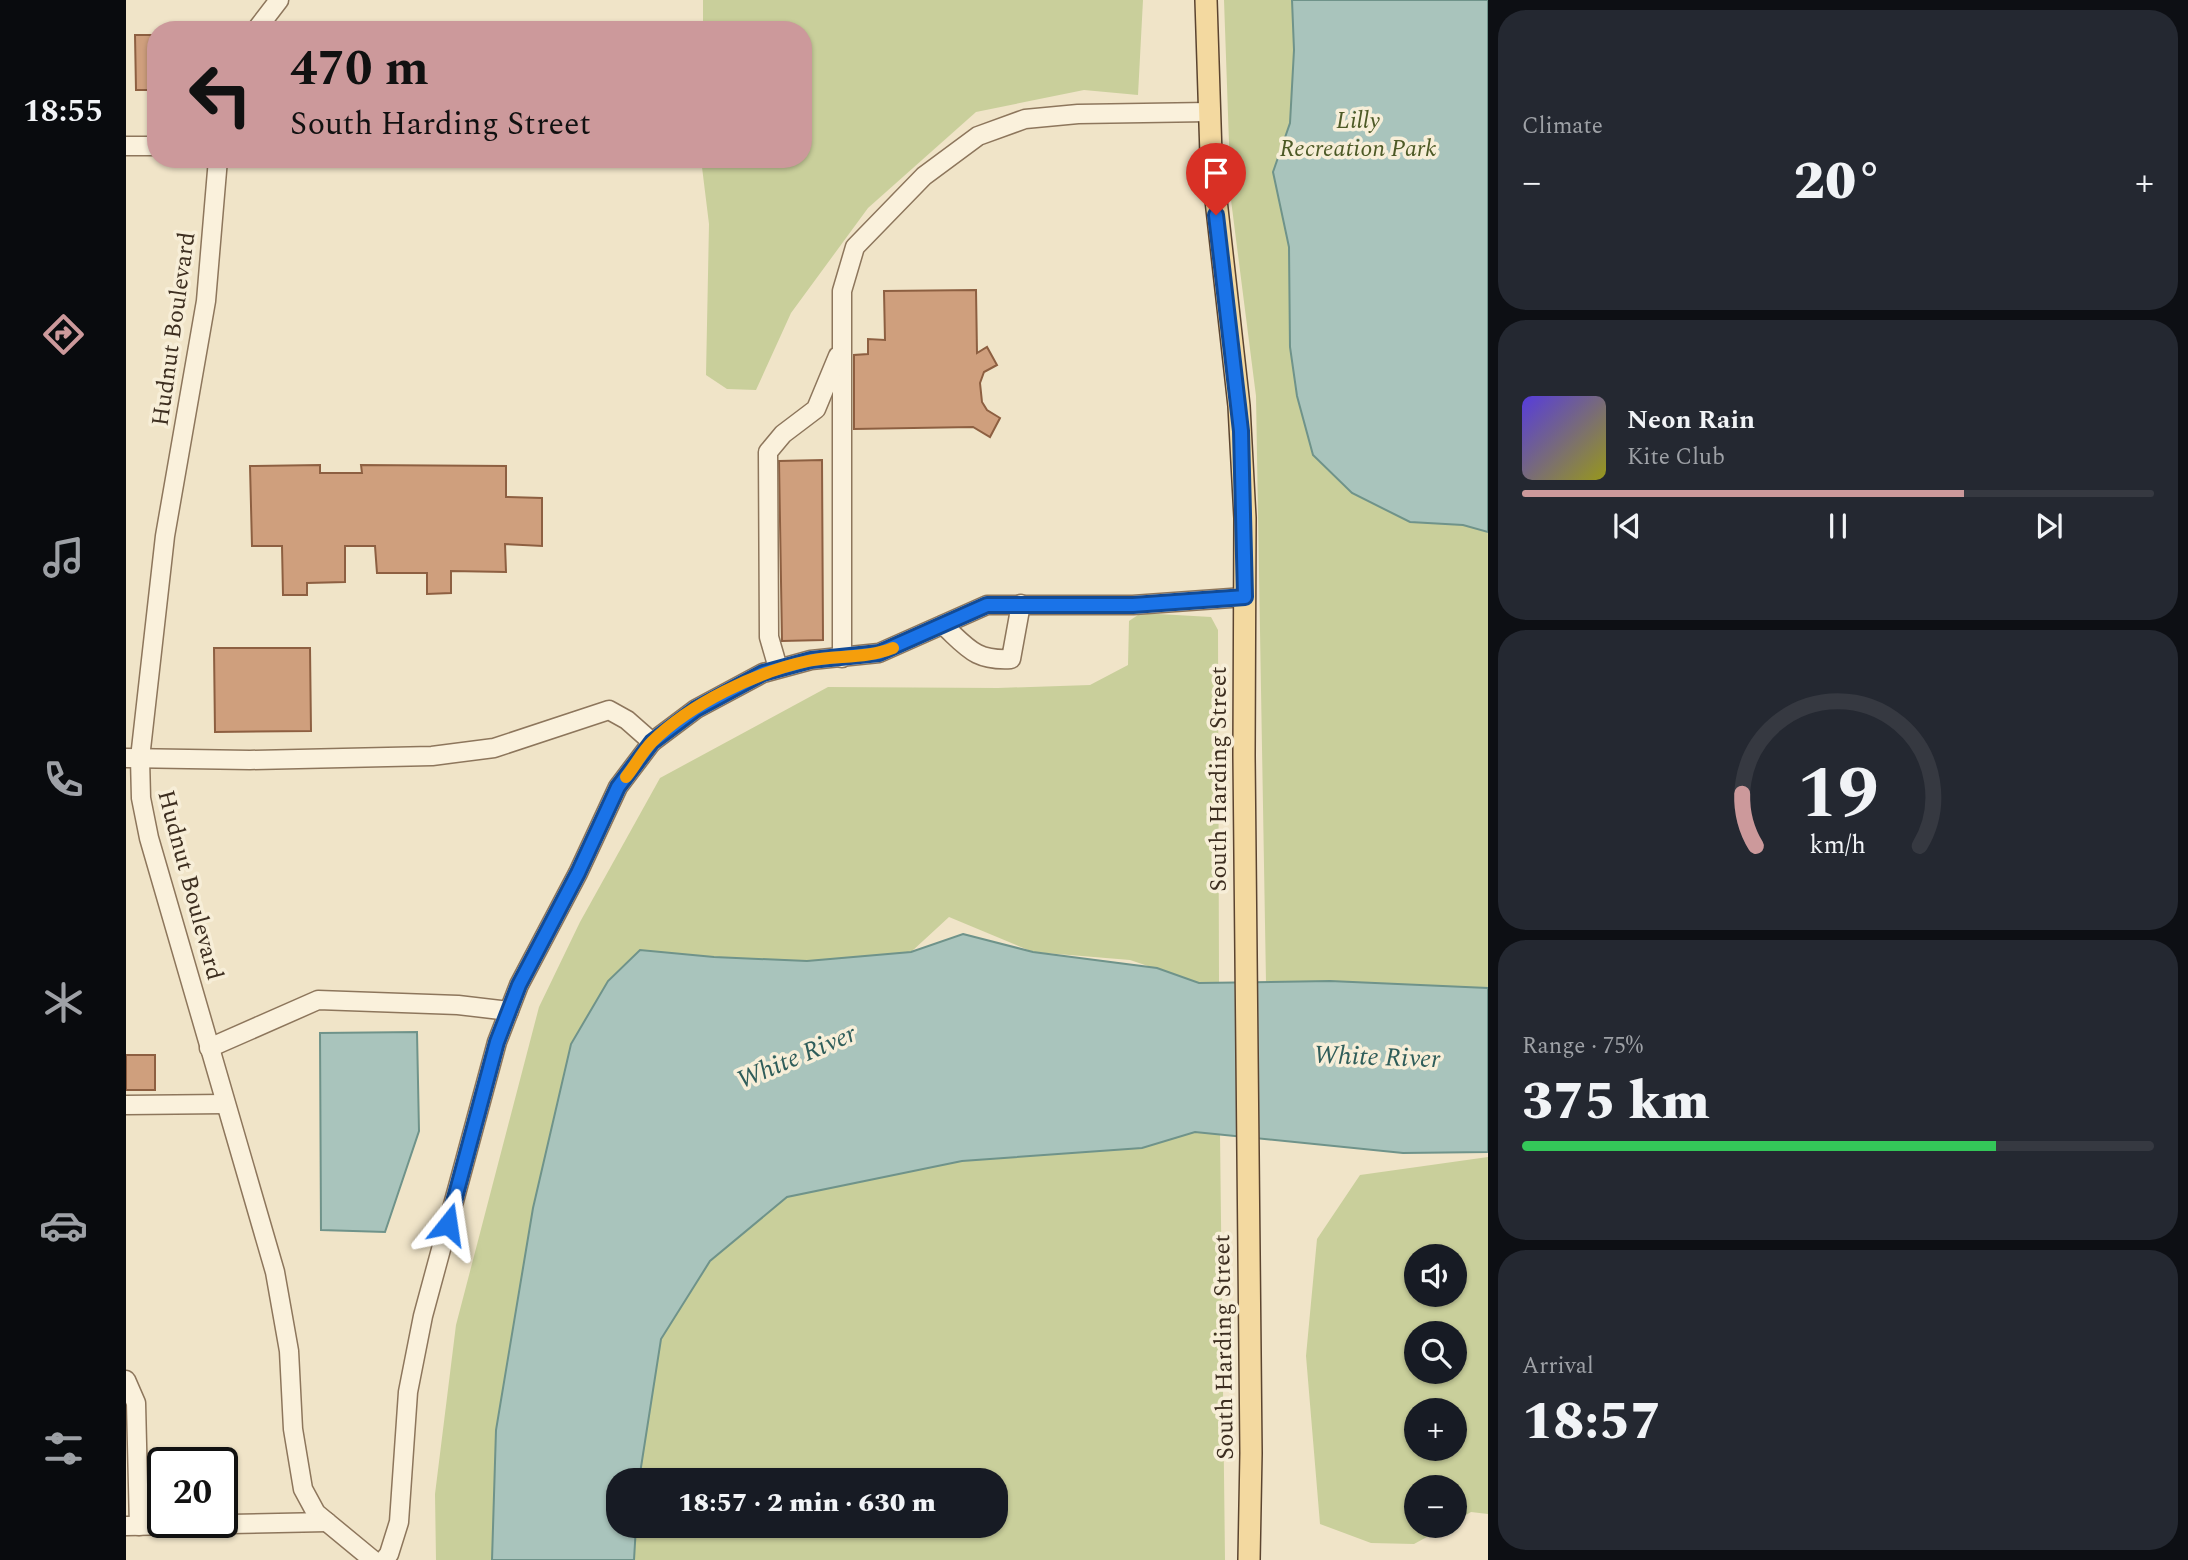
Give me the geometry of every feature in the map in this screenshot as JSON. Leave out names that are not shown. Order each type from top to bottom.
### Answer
[{"type":"main road","name":"South Harding Street","points":[[1206,0],[1209,113],[1216,215],[1240,418],[1245,597],[1248,1348],[1251,1453],[1249,1560]]},
{"type":"street","points":[[263,21],[279,0]]},
{"type":"street","points":[[842,658],[842,291],[855,247],[924,176],[978,136],[1025,119],[1078,114],[1209,113]]},
{"type":"street","points":[[126,146],[147,146]]},
{"type":"street","name":"Hudnut Boulevard","points":[[217,168],[206,301],[170,504],[133,758],[149,838],[277,1281],[289,1351],[293,1429],[303,1489],[316,1513],[373,1560]]},
{"type":"street","points":[[778,668],[769,637],[768,452],[783,434],[816,409],[842,345]]},
{"type":"street","points":[[384,1560],[389,1554],[399,1522],[408,1392],[423,1316],[497,1042],[509,1011],[618,787],[652,742],[696,709],[763,673],[811,660],[879,653],[987,605],[1133,605],[1245,597]]},
{"type":"street","points":[[943,625],[971,651],[989,660],[1011,659],[1021,604]]},
{"type":"street","points":[[133,758],[250,760],[432,755],[494,748],[609,710],[627,720],[652,742]]},
{"type":"street","points":[[209,1048],[317,1000],[458,1004],[509,1011]]},
{"type":"street","points":[[126,1105],[225,1104]]},
{"type":"street","points":[[126,1380],[136,1403],[133,1526],[327,1522]]},
{"type":"green space","points":[[703,0],[1143,0],[1138,95],[1084,90],[976,112],[868,208],[791,313],[756,390],[727,389],[706,375],[709,224],[702,168],[812,168],[812,21],[703,21]]},
{"type":"green space","name":"Lilly Recreation Park","points":[[1224,0],[1488,0],[1488,988],[1330,981],[1266,982],[1256,396],[1231,200]]},
{"type":"green space","points":[[1141,613],[1211,617],[1218,630],[1219,982],[1199,983],[1130,960],[1033,952],[949,917],[911,952],[807,961],[714,957],[640,950],[608,981],[571,1044],[533,1208],[496,1430],[492,1560],[436,1560],[435,1494],[456,1325],[539,1007],[580,922],[660,778],[828,687],[998,688],[1090,685],[1128,665],[1129,621]]},
{"type":"green space","points":[[1195,1132],[1220,1134],[1225,1560],[634,1560],[635,1538],[1008,1538],[1008,1468],[641,1468],[661,1339],[710,1261],[787,1197],[962,1161],[1142,1148]]},
{"type":"green space","points":[[1488,1157],[1488,1514],[1471,1512],[1467,1514],[1467,1475],[1404,1475],[1404,1538],[1425,1538],[1414,1544],[1371,1543],[1320,1524],[1306,1356],[1317,1239],[1360,1175]]},
{"type":"water","points":[[1292,0],[1488,0],[1488,532],[1463,525],[1410,522],[1352,493],[1313,455],[1297,396],[1290,347],[1289,247],[1273,172],[1290,123],[1294,50]]},
{"type":"water","name":"White River","points":[[963,934],[1033,952],[1157,968],[1199,983],[1330,981],[1488,988],[1488,1152],[1403,1153],[1195,1132],[1142,1148],[962,1161],[787,1197],[710,1261],[661,1339],[641,1468],[606,1468],[606,1538],[635,1538],[634,1560],[492,1560],[496,1430],[533,1208],[571,1044],[608,981],[640,950],[714,957],[807,961],[911,952]]},
{"type":"water","points":[[417,1032],[419,1131],[385,1232],[321,1230],[320,1033]]},
{"type":"building","points":[[135,35],[147,35],[147,90],[136,90]]},
{"type":"building","points":[[976,290],[977,353],[987,347],[997,365],[984,372],[980,383],[982,402],[987,410],[1000,418],[990,437],[973,427],[854,429],[854,355],[868,354],[868,339],[885,340],[884,291]]},
{"type":"building","points":[[822,460],[823,640],[782,641],[779,461]]},
{"type":"building","points":[[320,465],[320,473],[362,473],[361,465],[506,466],[506,497],[542,498],[542,546],[505,544],[506,572],[451,571],[451,593],[427,594],[427,573],[377,573],[375,546],[345,546],[345,582],[307,583],[307,595],[283,595],[282,546],[252,546],[250,466]]},
{"type":"building","points":[[214,648],[310,648],[311,731],[215,732]]},
{"type":"building","points":[[126,1055],[155,1055],[155,1090],[126,1090]]},
{"type":"slow traffic","points":[[626,777],[652,742],[696,709],[763,673],[811,660],[879,653],[893,648]]},
{"type":"route","points":[[448,1224],[497,1042],[519,985],[578,873],[618,787],[652,742],[696,709],[763,673],[811,660],[879,653],[987,605],[1133,605],[1245,597],[1241,431],[1216,215]]}]
